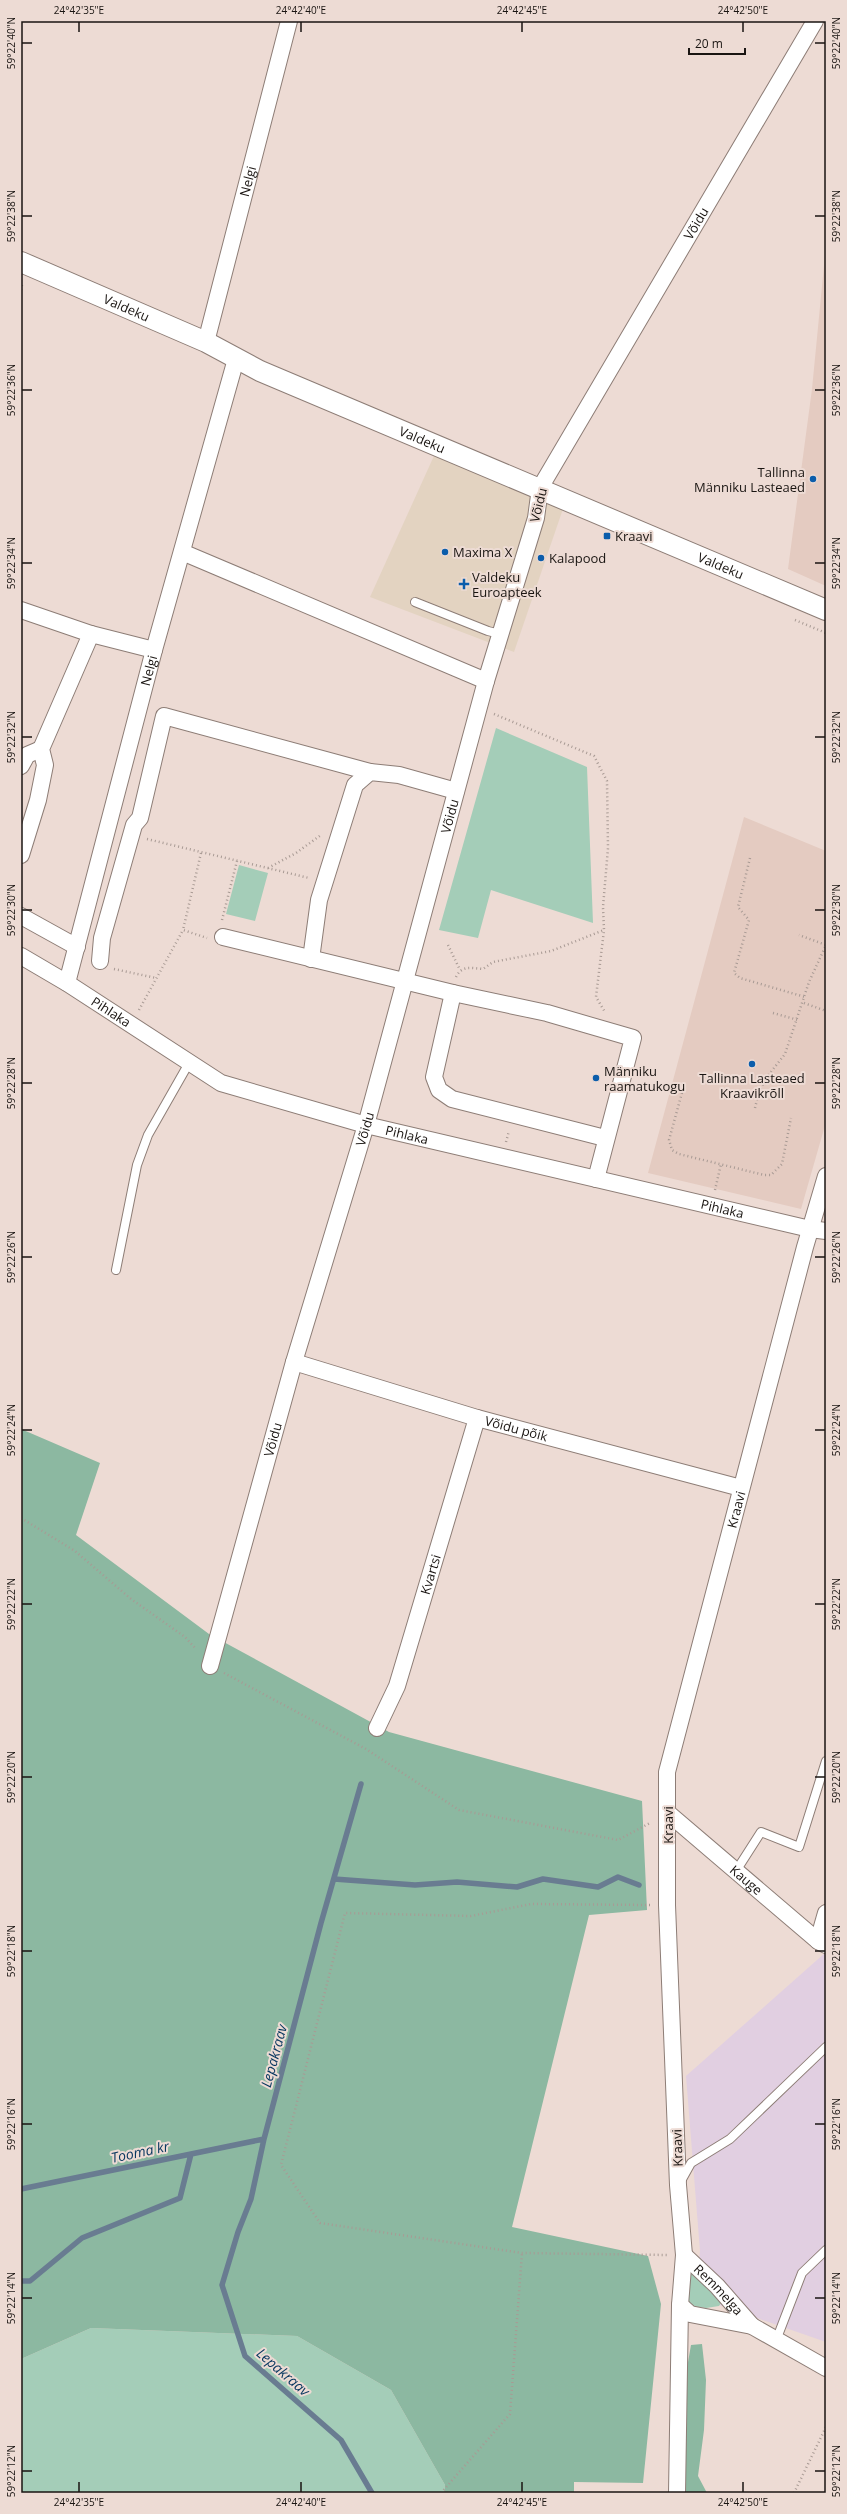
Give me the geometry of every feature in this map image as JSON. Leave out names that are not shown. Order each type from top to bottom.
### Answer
[{"type":"street","name":"Nelgi","points":[[206,342],[289,21]]},
{"type":"street","name":"Võidu","points":[[210,1666],[294,1362],[366,1125],[478,708],[536,518],[540,488],[815,21]]},
{"type":"street","name":"Valdeku","points":[[21,262],[206,342],[236,359],[826,610]]},
{"type":"street","name":"Nelgi","points":[[68,983],[154,650],[236,359]]},
{"type":"street","points":[[182,552],[486,681]]},
{"type":"street","points":[[21,610],[91,634],[154,650]]},
{"type":"street","points":[[21,854],[38,800],[45,765],[41,749],[91,634]]},
{"type":"street","points":[[100,961],[102,938],[134,825],[140,818],[164,716],[370,772],[399,776],[456,791]]},
{"type":"street","points":[[21,766],[27,755],[41,749]]},
{"type":"street","points":[[311,959],[319,900],[355,785],[370,772]]},
{"type":"street","points":[[21,916],[77,947]]},
{"type":"street","points":[[223,937],[404,983],[546,1013],[633,1038],[605,1138],[596,1179]]},
{"type":"street","name":"Pihlaka","points":[[21,956],[68,983],[221,1083],[366,1125],[810,1229],[826,1231]]},
{"type":"street","points":[[452,993],[434,1077],[439,1090],[452,1099],[605,1138]]},
{"type":"street","name":"Kraavi","points":[[677,2493],[680,2305],[684,2255],[678,2185],[666,1905],[668,1813],[667,1772],[810,1229],[826,1176]]},
{"type":"street","name":"Võidu põik","points":[[294,1362],[477,1418],[741,1488]]},
{"type":"street","name":"Kvartsi","points":[[377,1728],[397,1686],[477,1418]]},
{"type":"street","name":"Kauge","points":[[668,1813],[822,1943]]},
{"type":"street","points":[[822,1943],[826,1912]]},
{"type":"street","name":"Remmelga","points":[[684,2255],[717,2286],[752,2326]]},
{"type":"street","name":"Remmelga","points":[[680,2305],[690,2314],[752,2326],[777,2338],[826,2368]]},
{"type":"lane","points":[[415,602],[488,631],[500,634]]},
{"type":"lane","points":[[116,1270],[137,1165],[148,1135],[189,1063]]},
{"type":"lane","points":[[736,1871],[761,1832],[799,1847],[826,1761]]},
{"type":"lane","points":[[678,2185],[691,2163],[730,2139],[826,2047]]},
{"type":"lane","points":[[777,2338],[802,2273],[826,2250]]},
{"type":"path","points":[[21,290],[22,285]]},
{"type":"path","points":[[478,708],[536,730],[594,756],[607,781],[608,848],[603,907],[604,930],[596,996],[618,1034]]},
{"type":"path","points":[[268,868],[296,853],[318,835],[341,830]]},
{"type":"path","points":[[131,835],[325,883]]},
{"type":"path","points":[[136,1016],[183,930],[200,853]]},
{"type":"path","points":[[750,858],[738,907],[749,920],[734,973],[740,978],[805,996]]},
{"type":"path","points":[[183,930],[217,942],[223,937],[220,928],[237,861]]},
{"type":"path","points":[[452,993],[456,975],[460,970],[466,968],[482,969],[493,962],[550,951],[604,930]]},
{"type":"path","points":[[755,1108],[759,1091],[767,1077],[785,1054],[820,954],[826,945],[799,935]]},
{"type":"path","points":[[448,945],[460,970]]},
{"type":"path","points":[[100,961],[106,968],[156,978]]},
{"type":"path","points":[[804,1003],[826,1011]]},
{"type":"path","points":[[773,1013],[798,1020]]},
{"type":"path","points":[[683,1089],[669,1140],[672,1150],[721,1164],[764,1175],[771,1175],[782,1164],[791,1118]]},
{"type":"path","points":[[711,1206],[721,1164]]},
{"type":"path","points":[[21,1518],[75,1551],[131,1599],[185,1636],[210,1666],[366,1749],[459,1810],[618,1840],[668,1813]]},
{"type":"path","points":[[666,1905],[531,1904],[471,1916],[345,1913],[281,2165],[320,2222],[522,2253],[684,2255]]},
{"type":"path","points":[[441,2493],[510,2414],[522,2253]]},
{"type":"path","points":[[794,2493],[826,2427]]},
{"type":"shaded area","name":"Tallinna Männiku Lasteaed","points":[[826,245],[826,586],[788,569],[812,389]]},
{"type":"shaded area","points":[[438,447],[565,503],[514,652],[370,597]]},
{"type":"shaded area","name":"Tallinna Lasteaed Kraavikrõll","points":[[744,817],[826,851],[826,1122],[801,1209],[648,1173]]},
{"type":"shaded area","points":[[826,1952],[826,2342],[696,2297],[700,2251],[686,2076]]},
{"type":"green space","points":[[496,728],[587,767],[593,923],[491,890],[478,938],[439,930]]},
{"type":"green space","points":[[239,865],[268,873],[255,921],[226,914]]},
{"type":"green space","points":[[21,1429],[100,1463],[76,1535],[209,1634],[389,1732],[642,1801],[647,1910],[589,1915],[512,2227],[648,2256],[661,2304],[643,2483],[574,2482],[574,2493],[444,2493],[445,2485],[391,2390],[297,2336],[91,2328],[21,2359]]},
{"type":"green space","points":[[688,2269],[719,2299],[721,2303],[719,2306],[706,2308],[691,2306],[687,2299]]},
{"type":"green space","points":[[91,2328],[297,2336],[391,2390],[445,2485],[444,2493],[21,2493],[21,2359]]},
{"type":"green space","points":[[702,2344],[706,2380],[704,2430],[698,2476],[707,2493],[686,2493],[681,2402],[691,2345]]},
{"type":"waterway","name":"Lepakraav","points":[[361,1784],[321,1923],[264,2139],[251,2199],[238,2232],[222,2285],[245,2356],[341,2440],[372,2493]]},
{"type":"waterway","name":"Lepakraav","points":[[334,1879],[415,1885],[457,1882],[517,1887],[543,1879],[598,1887],[618,1877],[639,1885]]},
{"type":"waterway","name":"Tooma kr","points":[[21,2189],[264,2139]]},
{"type":"waterway","points":[[21,2281],[30,2281],[82,2238],[180,2198],[191,2154]]},
{"type":"place","name":"Tallinna Männiku Lasteaed","points":[[813,479]]},
{"type":"place","name":"Kraavi","points":[[607,536]]},
{"type":"place","name":"Maxima X","points":[[445,552]]},
{"type":"place","name":"Kalapood","points":[[541,558]]},
{"type":"place","name":"Valdeku Euroapteek","points":[[464,584]]},
{"type":"place","name":"Tallinna Lasteaed Kraavikrõll","points":[[752,1064]]},
{"type":"place","name":"Männiku raamatukogu","points":[[596,1078]]}]
